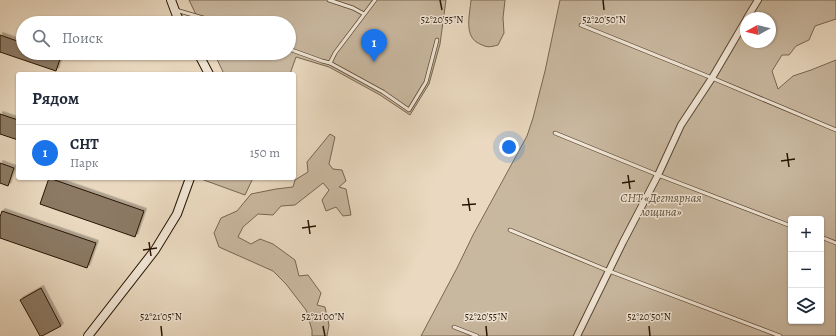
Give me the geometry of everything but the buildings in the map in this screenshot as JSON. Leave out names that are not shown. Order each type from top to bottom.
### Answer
[{"type":"street","points":[[172,0],[178,16]]},
{"type":"street","points":[[751,12],[758,0]]},
{"type":"street","points":[[577,336],[658,175],[681,125],[712,78],[740,31]]},
{"type":"street","points":[[202,60],[208,72]]},
{"type":"street","points":[[88,336],[155,250],[177,214],[189,180]]},
{"type":"lane","points":[[330,0],[353,8],[364,14]]},
{"type":"lane","points":[[330,63],[335,53],[375,0]]},
{"type":"lane","points":[[175,9],[198,16]]},
{"type":"lane","points":[[581,25],[836,130]]},
{"type":"lane","points":[[296,52],[330,63],[383,92],[409,110],[426,82],[438,40]]},
{"type":"lane","points":[[554,133],[788,225]]},
{"type":"lane","points":[[510,230],[609,271],[780,336]]},
{"type":"lane","points":[[824,239],[836,243]]},
{"type":"lane","points":[[454,327],[477,336]]},
{"type":"green space","points":[[189,0],[446,0],[440,44],[429,84],[410,115],[380,95],[329,67],[296,57],[296,16],[197,16]]},
{"type":"green space","points":[[471,0],[505,0],[503,18],[504,33],[498,45],[487,47],[475,41],[471,36],[469,31],[469,18]]},
{"type":"green space","name":"СНТ «Дегтярная лощина»","points":[[560,0],[836,0],[836,19],[815,26],[809,40],[796,46],[789,55],[782,55],[772,71],[778,89],[793,76],[836,60],[836,336],[421,336],[473,235],[527,136],[545,71]]},
{"type":"green space","points":[[217,60],[295,60],[291,72],[223,72]]},
{"type":"green space","points":[[330,134],[335,137],[329,164],[333,169],[342,170],[346,181],[339,187],[346,189],[351,215],[343,216],[336,207],[326,211],[322,200],[329,190],[323,183],[295,205],[281,206],[273,215],[258,214],[243,227],[238,237],[251,244],[260,239],[273,244],[295,260],[299,276],[308,275],[321,293],[317,305],[325,307],[329,325],[327,336],[312,336],[312,330],[306,310],[286,284],[273,271],[219,247],[214,233],[221,218],[237,211],[251,194],[293,187],[295,180],[308,172],[307,162]]},
{"type":"green space","points":[[204,180],[252,180],[245,195]]},
{"type":"place","name":"СНТ","points":[[374,62]]}]
